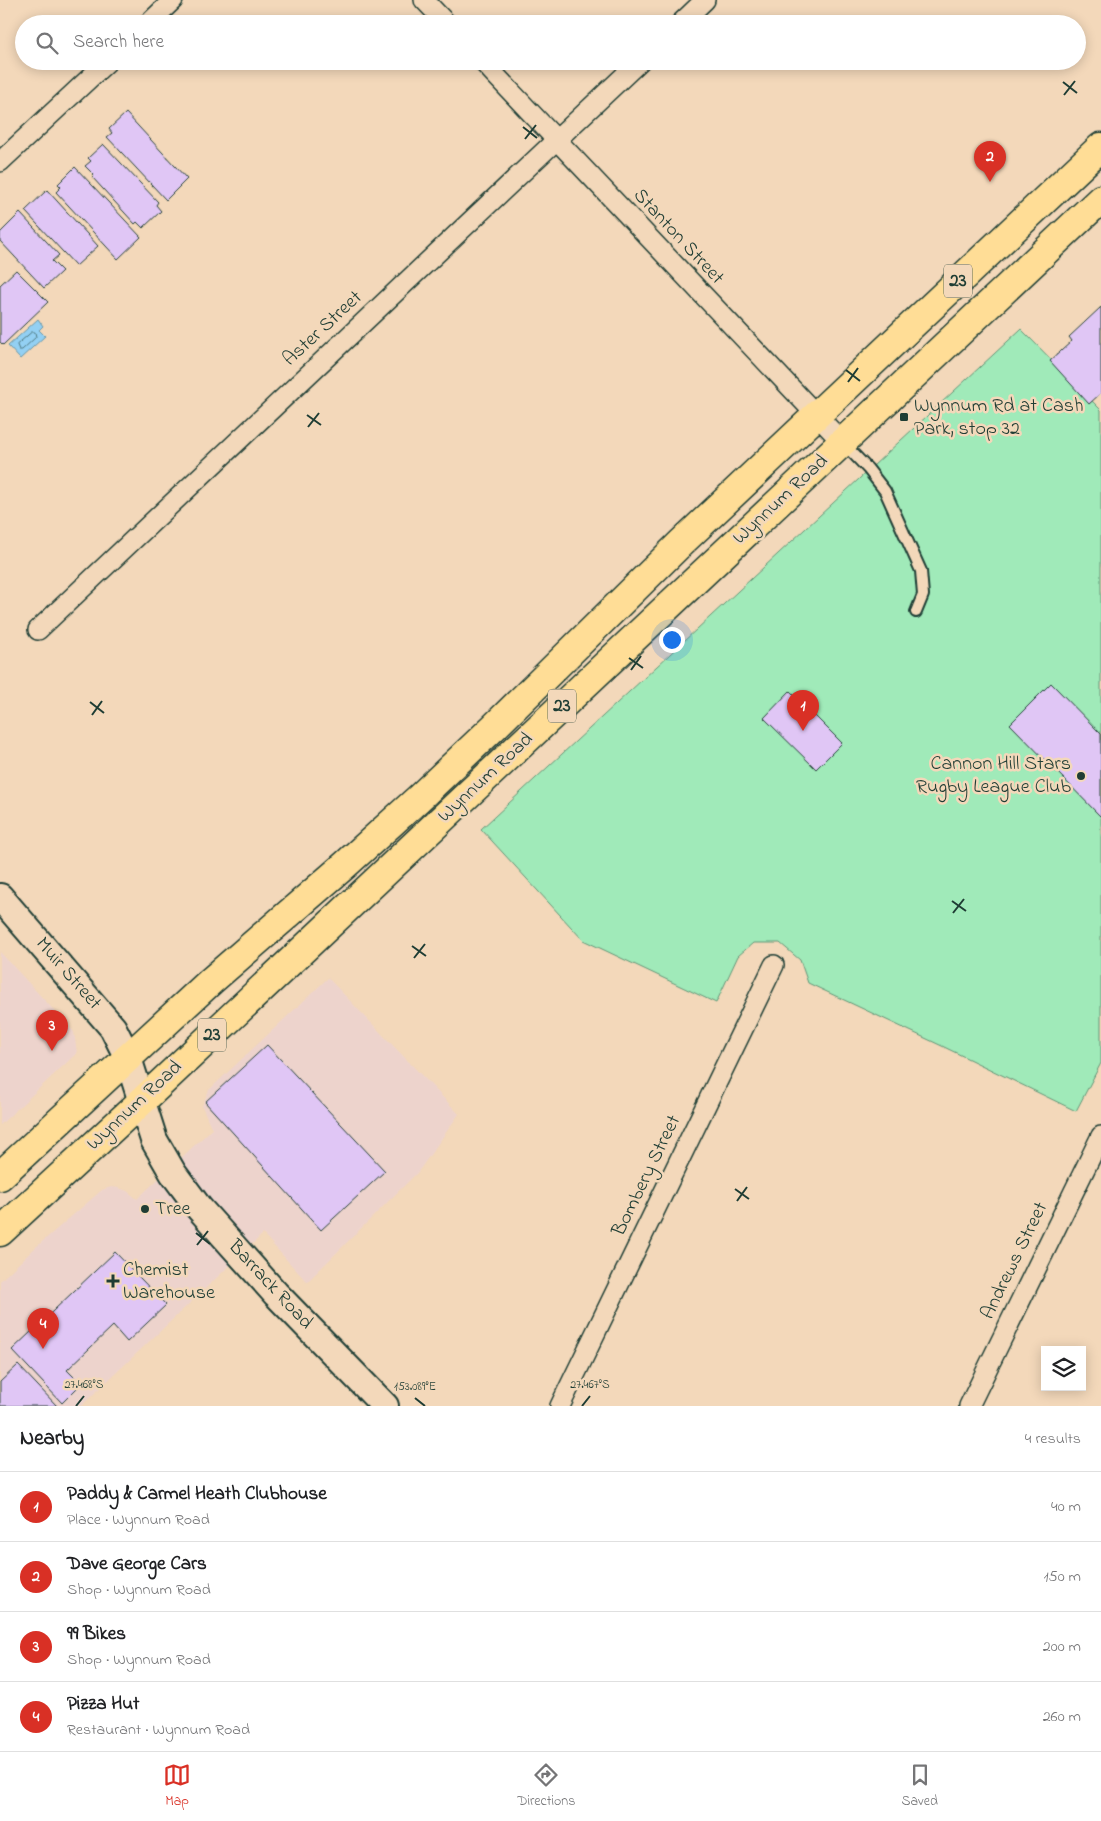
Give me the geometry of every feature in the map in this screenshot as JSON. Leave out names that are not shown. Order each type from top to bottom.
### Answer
[{"type":"main road","name":"Wynnum Road","points":[[0,1176],[211,981],[345,865],[494,727],[674,550],[1101,147]]},
{"type":"main road","name":"Wynnum Road","points":[[0,1232],[141,1102],[1101,199]]},
{"type":"street","points":[[157,15],[173,0]]},
{"type":"street","points":[[424,0],[438,15]]},
{"type":"street","points":[[689,15],[705,0]]},
{"type":"street","points":[[0,162],[98,70]]},
{"type":"street","name":"Stanton Street","points":[[490,70],[842,442]]},
{"type":"street","name":"Aster Street","points":[[38,630],[630,70]]},
{"type":"street","name":"Muir Street","points":[[0,897],[113,1028],[128,1058],[141,1102]]},
{"type":"street","name":"Bombery Street","points":[[560,1406],[774,965]]},
{"type":"street","name":"Barrack Road","points":[[141,1102],[154,1140],[164,1158],[199,1208],[276,1294],[385,1406]]},
{"type":"street","name":"Andrews Street","points":[[969,1406],[1101,1136]]},
{"type":"lane","points":[[842,442],[868,469],[884,491],[902,527],[921,571],[923,595],[916,612]]},
{"type":"shaded area","points":[[0,952],[74,1032],[77,1053],[0,1125]]},
{"type":"shaded area","points":[[328,978],[459,1114],[418,1172],[307,1282],[263,1234],[81,1406],[0,1406],[0,1281],[102,1190],[111,1187],[119,1188],[127,1191],[137,1199],[212,1129],[202,1106],[209,1090]]},
{"type":"green space","points":[[1021,329],[1101,410],[1101,1063],[1076,1111],[808,983],[800,960],[780,943],[753,943],[738,956],[716,1003],[583,940],[481,829]]},
{"type":"water","points":[[38,319],[43,326],[39,330],[45,336],[20,359],[8,346]]},
{"type":"building","points":[[126,113],[187,179],[166,200],[107,137],[112,133],[109,129]]},
{"type":"building","points":[[103,144],[158,202],[156,205],[161,211],[143,228],[137,222],[135,224],[92,177],[94,175],[85,166],[91,161],[88,158]]},
{"type":"building","points":[[75,167],[141,237],[118,259],[56,192],[61,187],[58,184]]},
{"type":"building","points":[[47,190],[98,246],[76,266],[25,211]]},
{"type":"building","points":[[20,213],[59,255],[52,261],[62,271],[44,288],[0,241],[0,233]]},
{"type":"building","points":[[16,270],[48,302],[3,345],[0,342],[0,285]]},
{"type":"building","points":[[1101,307],[1101,393],[1089,404],[1050,361],[1072,341],[1069,337]]},
{"type":"building","name":"Cannon Hill Stars Rugby League Club","points":[[1051,683],[1101,734],[1101,817],[1010,724]]},
{"type":"building","points":[[790,691],[842,743],[816,769],[764,718]]},
{"type":"building","points":[[267,1045],[385,1171],[321,1230],[205,1102]]},
{"type":"building","points":[[115,1252],[166,1305],[127,1342],[113,1326],[67,1370],[81,1384],[62,1403],[12,1350]]},
{"type":"building","points":[[18,1365],[57,1406],[0,1406],[0,1382]]},
{"type":"place","name":"Dave George Cars","points":[[990,182]]},
{"type":"place","name":"Wynnum Rd at Cash Park, stop 32","points":[[904,417]]},
{"type":"place","name":"Paddy & Carmel Heath Clubhouse","points":[[803,731]]},
{"type":"place","name":"Cannon Hill Stars Rugby League Club","points":[[1081,776]]},
{"type":"place","name":"99 Bikes","points":[[52,1051]]},
{"type":"place","name":"Tree","points":[[145,1209]]},
{"type":"place","name":"Chemist Warehouse","points":[[113,1281]]},
{"type":"place","name":"Pizza Hut","points":[[43,1349]]}]
